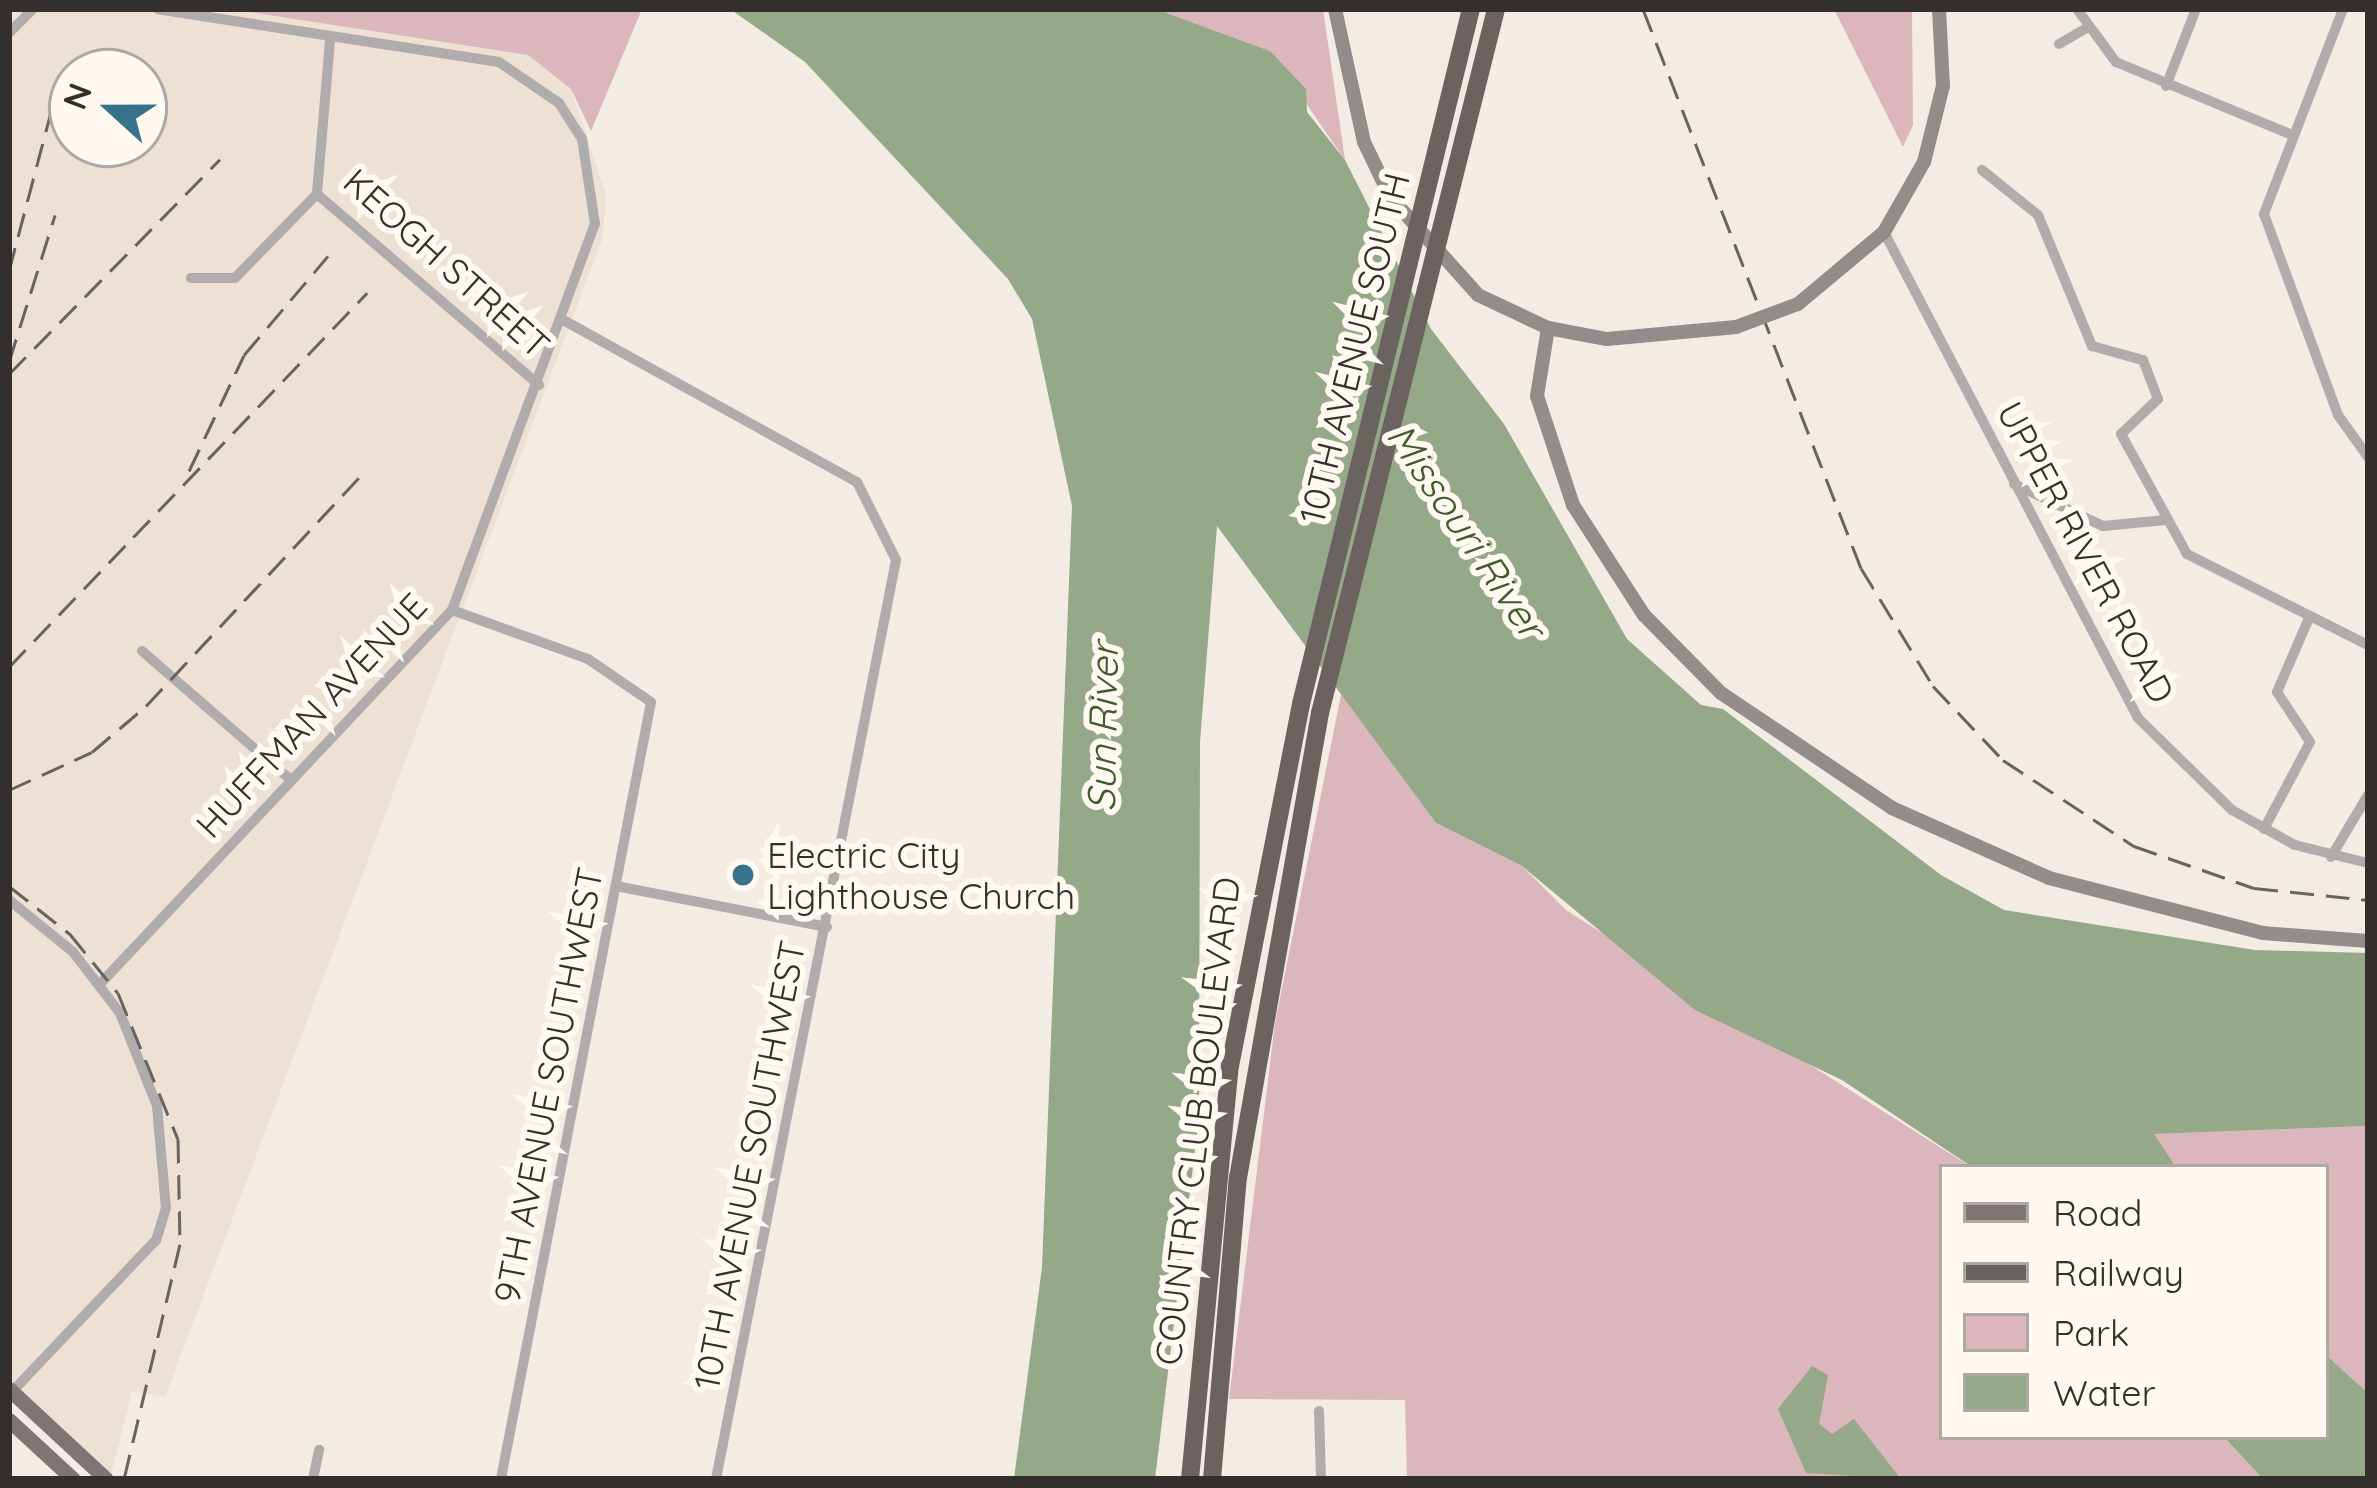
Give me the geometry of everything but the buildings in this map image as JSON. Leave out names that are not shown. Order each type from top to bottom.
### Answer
[{"type":"highway","name":"10TH AVENUE SOUTH","points":[[1301,704],[1471,9]]},
{"type":"highway","name":"10TH AVENUE SOUTH","points":[[1320,713],[1496,9]]},
{"type":"highway","name":"COUNTRY CLUB BOULEVARD","points":[[1190,1479],[1230,1066],[1301,704]]},
{"type":"highway","name":"COUNTRY CLUB BOULEVARD","points":[[1212,1479],[1238,1178],[1320,713]]},
{"type":"main road","points":[[10,1390],[106,1479]]},
{"type":"main road","points":[[9,1420],[73,1479]]},
{"type":"street","points":[[9,33],[33,9]]},
{"type":"street","name":"HUFFMAN AVENUE","points":[[101,982],[452,610],[565,321],[595,224],[595,176],[559,103],[499,62],[330,41],[158,9]]},
{"type":"street","points":[[1335,9],[1364,142],[1390,198],[1478,296],[1548,328],[1606,339],[1736,327],[1798,304],[1884,232],[1938,122],[1939,9]]},
{"type":"street","points":[[2077,9],[2116,62],[2292,136]]},
{"type":"street","points":[[2166,86],[2196,9]]},
{"type":"street","points":[[2343,9],[2264,214],[2338,415],[2368,457]]},
{"type":"street","points":[[2059,44],[2087,28]]},
{"type":"street","name":"KEOGH STREET","points":[[330,41],[317,194],[538,385]]},
{"type":"street","points":[[1982,170],[2038,215],[2092,346],[2143,360],[2158,399],[2120,428],[2166,520],[2204,571],[2368,645]]},
{"type":"street","points":[[191,278],[235,278],[317,194]]},
{"type":"street","name":"UPPER RIVER ROAD","points":[[1884,232],[2138,718],[2189,776],[2264,829],[2331,857],[2368,863]]},
{"type":"street","name":"10TH AVENUE SOUTHWEST","points":[[565,321],[815,454],[880,512],[896,573],[716,1479]]},
{"type":"street","points":[[1548,328],[1537,396],[1573,506],[1644,615],[1721,692],[1892,808],[2050,878],[2263,933],[2368,940]]},
{"type":"street","points":[[2014,484],[2102,526],[2166,520]]},
{"type":"street","name":"9TH AVENUE SOUTHWEST","points":[[452,610],[588,659],[651,702],[501,1479]]},
{"type":"street","points":[[2264,829],[2310,742],[2277,692],[2309,618]]},
{"type":"street","points":[[142,651],[291,780]]},
{"type":"street","points":[[2331,857],[2368,795]]},
{"type":"street","points":[[616,886],[827,927]]},
{"type":"street","points":[[9,900],[101,982],[157,1106],[166,1208],[155,1240],[10,1390]]},
{"type":"street","points":[[1319,1411],[1322,1479]]},
{"type":"street","points":[[313,1479],[319,1450]]},
{"type":"shaded area","points":[[19,9],[232,9],[528,55],[571,89],[607,197],[602,240],[165,1397],[132,1391],[110,1479],[9,1389],[9,19]]},
{"type":"green space","points":[[230,9],[642,9],[591,131],[571,89],[528,55]]},
{"type":"green space","points":[[1156,9],[1323,9],[1345,160],[1270,51]]},
{"type":"green space","points":[[1834,9],[1912,9],[1913,125],[1903,147]]},
{"type":"green space","points":[[1342,690],[1436,823],[1522,866],[1566,910],[1966,1164],[1939,1164],[1939,1440],[2227,1440],[2263,1479],[1407,1479],[1405,1400],[1229,1399],[1275,1023]]},
{"type":"green space","points":[[2368,1126],[2368,1393],[2329,1358],[2329,1164],[2174,1164],[2153,1134]]},
{"type":"water","points":[[730,9],[1156,9],[1270,51],[1306,89],[1307,112],[1345,160],[1431,329],[1504,424],[1627,639],[1701,705],[1723,709],[1941,875],[2004,910],[2255,950],[2368,953],[2368,1126],[2154,1134],[2174,1164],[1968,1164],[1842,1080],[1695,1010],[1522,866],[1436,823],[1217,526],[1200,742],[1199,1117],[1155,1479],[1014,1479],[1042,1267],[1072,506],[1032,319],[1008,279],[805,62]]},
{"type":"water","points":[[2329,1358],[2368,1393],[2368,1479],[2263,1479],[2227,1440],[2329,1440]]},
{"type":"water","points":[[1812,1366],[1828,1375],[1819,1424],[1832,1434],[1854,1419],[1901,1479],[1806,1473],[1778,1409]]},
{"type":"railway","points":[[1643,9],[1861,568],[1933,686],[2003,760],[2134,846],[2254,888],[2368,900]]},
{"type":"railway","points":[[9,271],[48,124]]},
{"type":"railway","points":[[9,374],[220,159]]},
{"type":"railway","points":[[9,362],[55,215]]},
{"type":"railway","points":[[189,471],[244,355],[328,256]]},
{"type":"railway","points":[[9,667],[367,293]]},
{"type":"railway","points":[[9,790],[92,752],[146,706],[365,471]]},
{"type":"railway","points":[[9,886],[70,934],[118,993],[178,1139],[180,1244],[124,1479]]},
{"type":"place","name":"Electric City Lighthouse Church","points":[[743,875]]},
{"type":"water label","name":"Missouri River","points":[[1466,531]]},
{"type":"water label","name":"Sun River","points":[[1103,727]]}]
